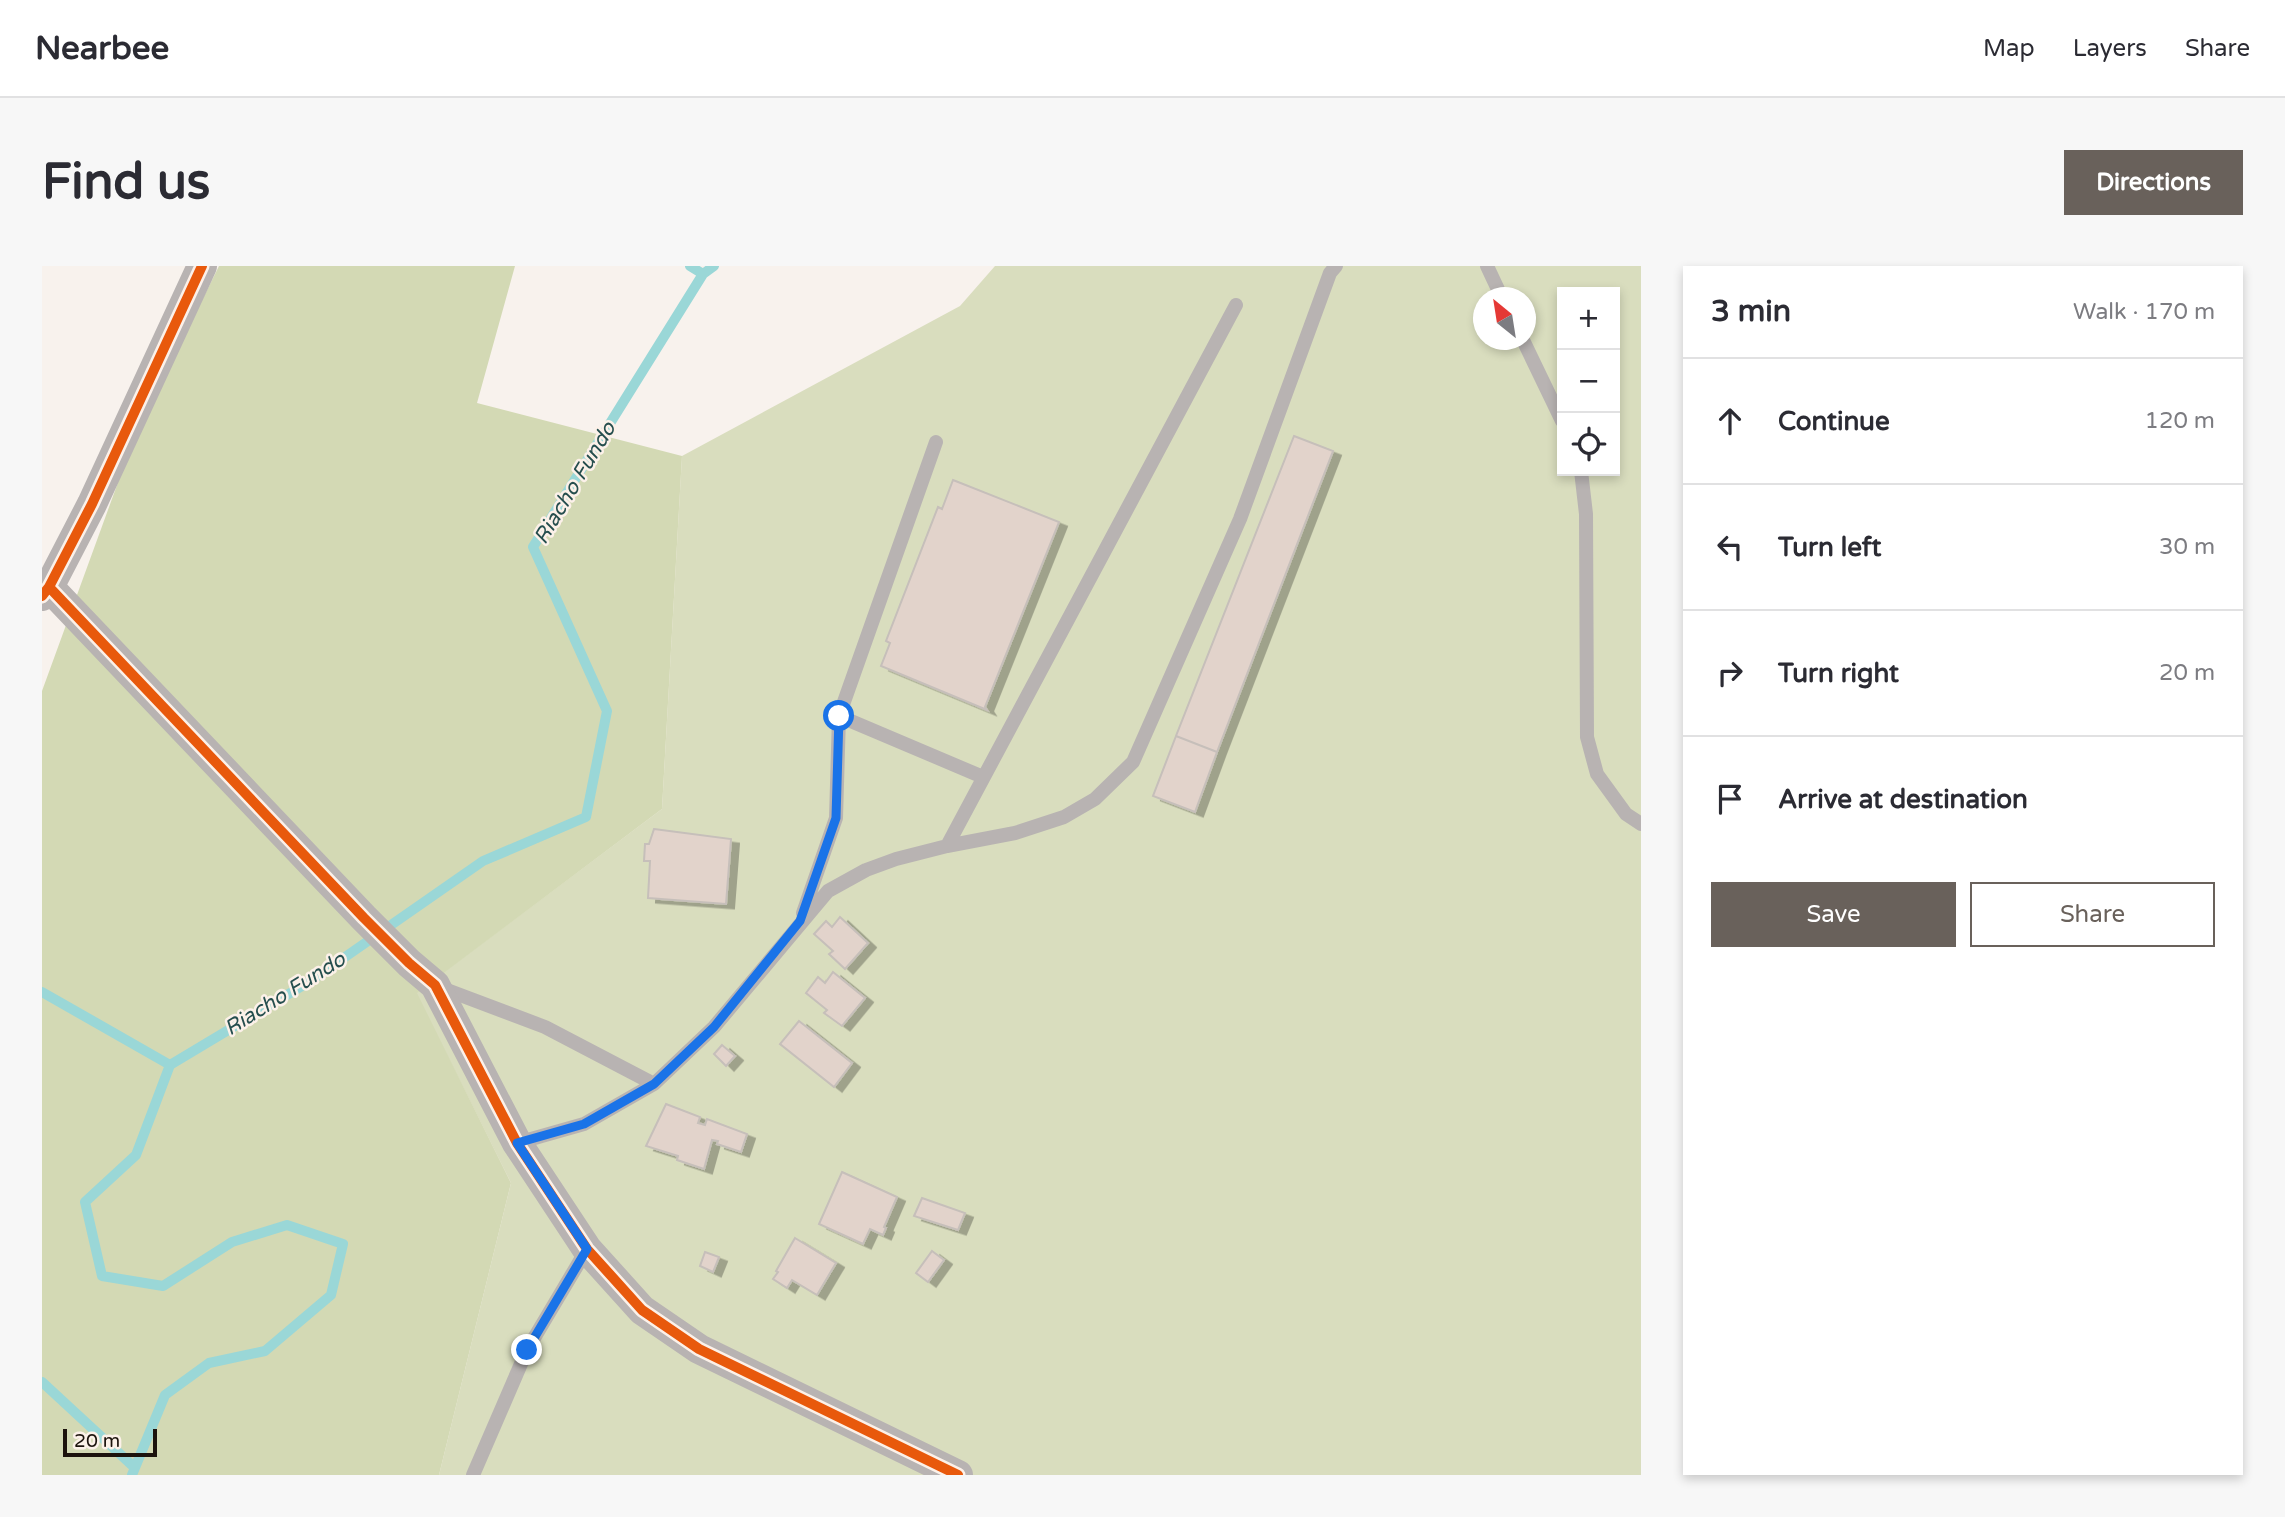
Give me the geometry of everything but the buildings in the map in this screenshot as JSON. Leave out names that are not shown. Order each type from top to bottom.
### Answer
[{"type":"street","points":[[202,266],[92,504],[46,592],[409,963],[435,985],[517,1143],[587,1249],[642,1310],[698,1349],[958,1475]]},
{"type":"lane","points":[[517,1143],[584,1124],[654,1084],[714,1027],[800,921],[828,891],[866,870],[947,846],[1015,834],[1064,817],[1095,799],[1133,762],[1240,519],[1325,286],[1336,266]]},
{"type":"lane","points":[[1487,266],[1497,287]]},
{"type":"lane","points":[[947,846],[1236,305]]},
{"type":"lane","points":[[1527,350],[1558,413]]},
{"type":"lane","points":[[800,921],[836,818],[839,716],[936,442]]},
{"type":"lane","points":[[1582,476],[1586,514],[1587,737],[1597,774],[1626,814],[1641,824]]},
{"type":"lane","points":[[839,716],[983,777]]},
{"type":"lane","points":[[435,985],[545,1027],[654,1084]]},
{"type":"lane","points":[[473,1475],[527,1350],[587,1249]]},
{"type":"green space","points":[[219,266],[515,266],[477,403],[682,456],[662,809],[417,993],[511,1183],[439,1475],[42,1475],[42,691],[136,433]]},
{"type":"green space","points":[[995,266],[1641,266],[1641,1475],[439,1475],[511,1183],[416,993],[662,809],[682,456],[960,306]]},
{"type":"waterway","points":[[690,266],[703,274]]},
{"type":"waterway","name":"Riacho Fundo","points":[[132,1475],[165,1395],[209,1363],[265,1351],[331,1295],[343,1244],[287,1225],[232,1242],[163,1286],[102,1276],[85,1202],[136,1155],[170,1065],[312,980],[483,861],[586,817],[607,711],[533,547],[703,274],[714,266]]},
{"type":"waterway","points":[[42,992],[170,1065]]},
{"type":"waterway","points":[[42,1382],[134,1467]]},
{"type":"cycle path","points":[[42,596],[92,504],[202,266]]},
{"type":"cycle path","points":[[49,587],[364,918],[435,985],[517,1143],[587,1249],[642,1310],[699,1349],[958,1475]]},
{"type":"route","points":[[527,1350],[587,1249],[517,1143],[584,1124],[654,1084],[714,1027],[800,921],[836,818],[839,716]]}]
